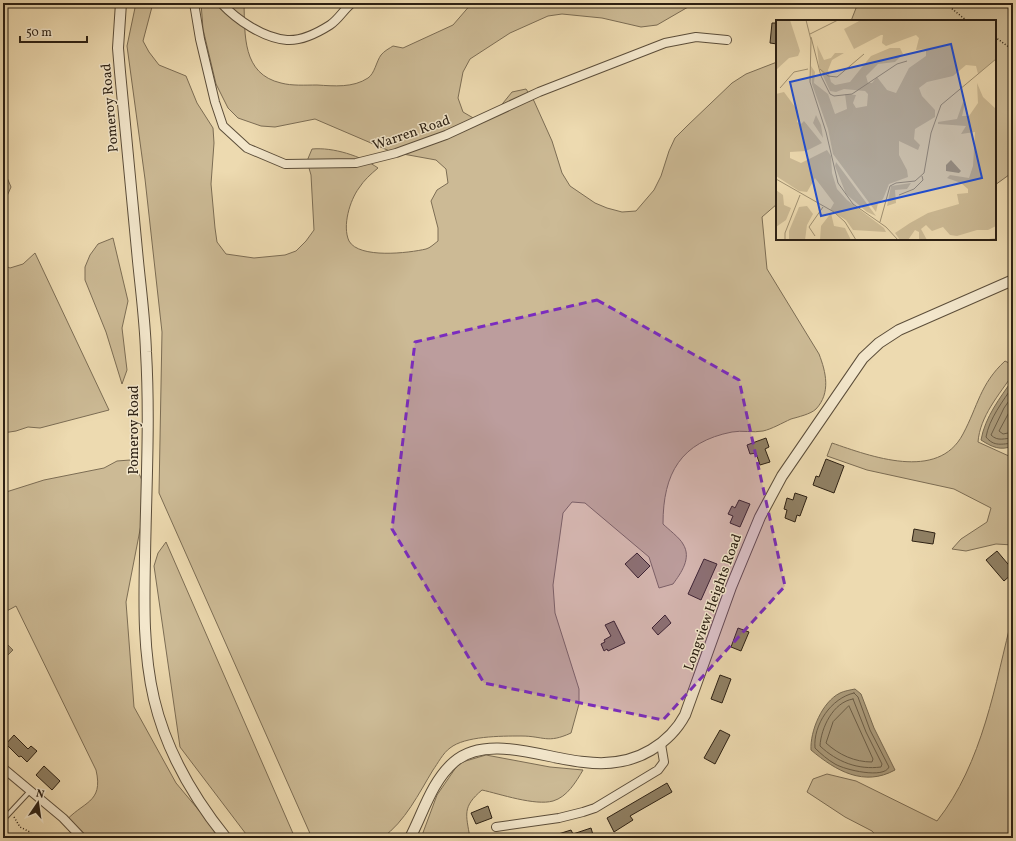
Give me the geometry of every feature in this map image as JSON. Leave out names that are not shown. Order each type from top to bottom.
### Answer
[{"type":"street","name":"Pomeroy Road","points":[[121,3],[118,48],[146,351],[148,452],[144,609],[145,641],[154,700],[170,745],[185,778],[209,817],[226,838]]},
{"type":"street","name":"Warren Road","points":[[194,3],[203,54],[215,102],[223,126],[247,148],[285,164],[356,163],[396,153],[446,134],[546,89],[665,43],[696,37],[727,40]]},
{"type":"street","points":[[221,3],[236,18],[263,32],[288,40],[312,35],[332,24],[352,3]]},
{"type":"street","name":"Longview Heights Road","points":[[410,838],[438,778],[454,761],[471,752],[495,749],[525,750],[582,762],[611,763],[634,758],[661,744],[676,729],[685,715],[751,536],[770,497],[784,473],[859,364],[878,343],[899,330],[1013,280]]},
{"type":"street","points":[[496,827],[559,818],[595,808],[658,770],[664,762],[661,744]]},
{"type":"street","points":[[3,768],[63,818],[82,838]]},
{"type":"lane","points":[[3,820],[30,791]]},
{"type":"path","points":[[945,3],[966,20]]},
{"type":"path","points":[[1008,3],[1013,7]]},
{"type":"path","points":[[996,38],[1013,50]]},
{"type":"path","points":[[9,813],[14,817],[20,827],[30,832],[33,838]]},
{"type":"highlighted area","points":[[597,300],[739,380],[785,586],[663,720],[484,683],[392,529],[415,342]]},
{"type":"shaded area","points":[[136,3],[153,3],[143,41],[159,65],[186,76],[197,103],[213,128],[214,143],[211,184],[217,242],[226,254],[254,258],[285,255],[296,251],[314,230],[311,175],[307,161],[312,149],[329,149],[346,153],[378,168],[365,180],[356,193],[348,213],[346,228],[349,241],[354,247],[373,252],[397,253],[418,251],[432,246],[438,241],[438,228],[431,201],[437,190],[448,183],[446,169],[436,160],[392,152],[315,119],[275,127],[261,126],[238,118],[228,108],[216,84],[203,29],[201,3],[244,3],[248,52],[252,62],[259,71],[268,78],[290,85],[337,86],[350,85],[368,78],[379,58],[385,51],[393,46],[403,48],[453,25],[472,3],[695,3],[657,25],[641,27],[602,18],[562,14],[548,16],[510,33],[470,59],[463,72],[458,98],[463,112],[475,119],[490,119],[512,92],[526,89],[534,101],[552,141],[562,173],[570,186],[595,203],[622,212],[636,211],[654,190],[661,176],[675,138],[687,126],[732,83],[746,74],[776,62],[776,205],[762,217],[767,269],[819,354],[824,368],[826,382],[824,396],[821,403],[811,412],[763,431],[736,431],[714,437],[700,443],[688,452],[678,463],[671,475],[667,490],[663,524],[683,544],[686,555],[684,565],[673,584],[659,588],[649,557],[585,503],[572,502],[563,513],[553,585],[555,613],[579,689],[579,704],[571,733],[551,739],[529,736],[504,736],[474,739],[457,744],[447,750],[443,755],[405,816],[382,838],[312,838],[159,493],[162,332],[145,179],[127,46]]},
{"type":"shaded area","points":[[858,3],[1013,3],[1013,172],[996,184],[996,20],[851,20]]},
{"type":"shaded area","points":[[3,168],[11,187],[3,205]]},
{"type":"shaded area","points":[[113,238],[128,301],[122,328],[127,370],[122,384],[106,332],[85,280],[85,267],[90,255],[98,244]]},
{"type":"shaded area","points":[[35,253],[109,410],[40,428],[28,427],[3,433],[3,265],[10,268],[23,264]]},
{"type":"shaded area","points":[[1005,361],[1013,365],[1013,374],[986,415],[982,423],[978,442],[1011,457],[1013,455],[1013,545],[996,544],[966,551],[952,549],[961,539],[987,522],[991,508],[954,489],[867,470],[827,456],[832,443],[884,459],[902,461],[921,461],[937,457],[952,449],[963,434],[990,378]]},
{"type":"shaded area","points":[[130,460],[141,478],[146,499],[126,602],[134,707],[176,783],[222,838],[80,838],[64,823],[94,796],[97,790],[98,781],[96,770],[16,606],[3,613],[3,493],[44,480],[104,468],[117,461]]},
{"type":"shaded area","points":[[166,542],[295,838],[249,838],[180,747],[154,566],[158,553]]},
{"type":"shaded area","points":[[1013,614],[1013,838],[878,838],[872,831],[845,817],[807,792],[813,779],[827,774],[856,781],[937,821],[953,798],[966,774],[977,748],[986,722]]},
{"type":"shaded area","points":[[486,755],[550,767],[583,770],[567,793],[553,801],[527,801],[482,790],[468,806],[467,823],[470,838],[421,838],[437,795],[459,763]]},
{"type":"water","points":[[1013,379],[1013,446],[996,448],[981,440],[989,416]]},
{"type":"water","points":[[8,645],[13,650],[3,660],[3,651]]},
{"type":"water","points":[[855,689],[861,694],[874,728],[895,770],[884,775],[861,777],[851,774],[830,764],[811,750],[811,742],[815,726],[818,718],[828,703],[840,693]]},
{"type":"building","points":[[772,23],[776,23],[776,44],[770,43]]},
{"type":"building","points":[[766,438],[769,447],[765,449],[770,462],[760,465],[756,453],[750,454],[747,445]]},
{"type":"building","points":[[826,459],[844,466],[834,493],[813,485],[816,476],[819,477]]},
{"type":"building","points":[[795,493],[807,497],[800,516],[797,515],[795,522],[785,518],[787,510],[784,509],[787,498],[793,500]]},
{"type":"building","points":[[739,500],[750,504],[740,527],[730,523],[733,516],[728,514],[732,506],[735,508]]},
{"type":"building","points":[[914,529],[935,533],[933,544],[912,541]]},
{"type":"building","points":[[997,551],[1013,570],[1013,573],[1004,581],[986,560]]},
{"type":"building","points":[[637,553],[650,566],[638,578],[625,564]]},
{"type":"building","points":[[704,559],[717,564],[701,600],[688,594]]},
{"type":"building","points":[[665,615],[671,623],[658,635],[652,628]]},
{"type":"building","points":[[614,621],[625,643],[608,651],[607,649],[604,651],[601,644],[605,642],[604,640],[611,636],[605,625]]},
{"type":"building","points":[[738,628],[749,632],[741,651],[731,647]]},
{"type":"building","points":[[720,675],[731,679],[722,703],[711,699]]},
{"type":"building","points":[[720,730],[730,735],[715,764],[704,758]]},
{"type":"building","points":[[14,735],[28,749],[31,746],[37,751],[27,762],[21,756],[19,757],[6,744]]},
{"type":"building","points":[[44,766],[60,781],[52,790],[36,775]]},
{"type":"building","points":[[667,783],[672,792],[630,816],[633,820],[614,832],[607,818]]},
{"type":"building","points":[[488,806],[492,818],[476,824],[471,813]]},
{"type":"building","points":[[591,828],[594,838],[552,838],[552,836],[571,830],[573,834]]}]
